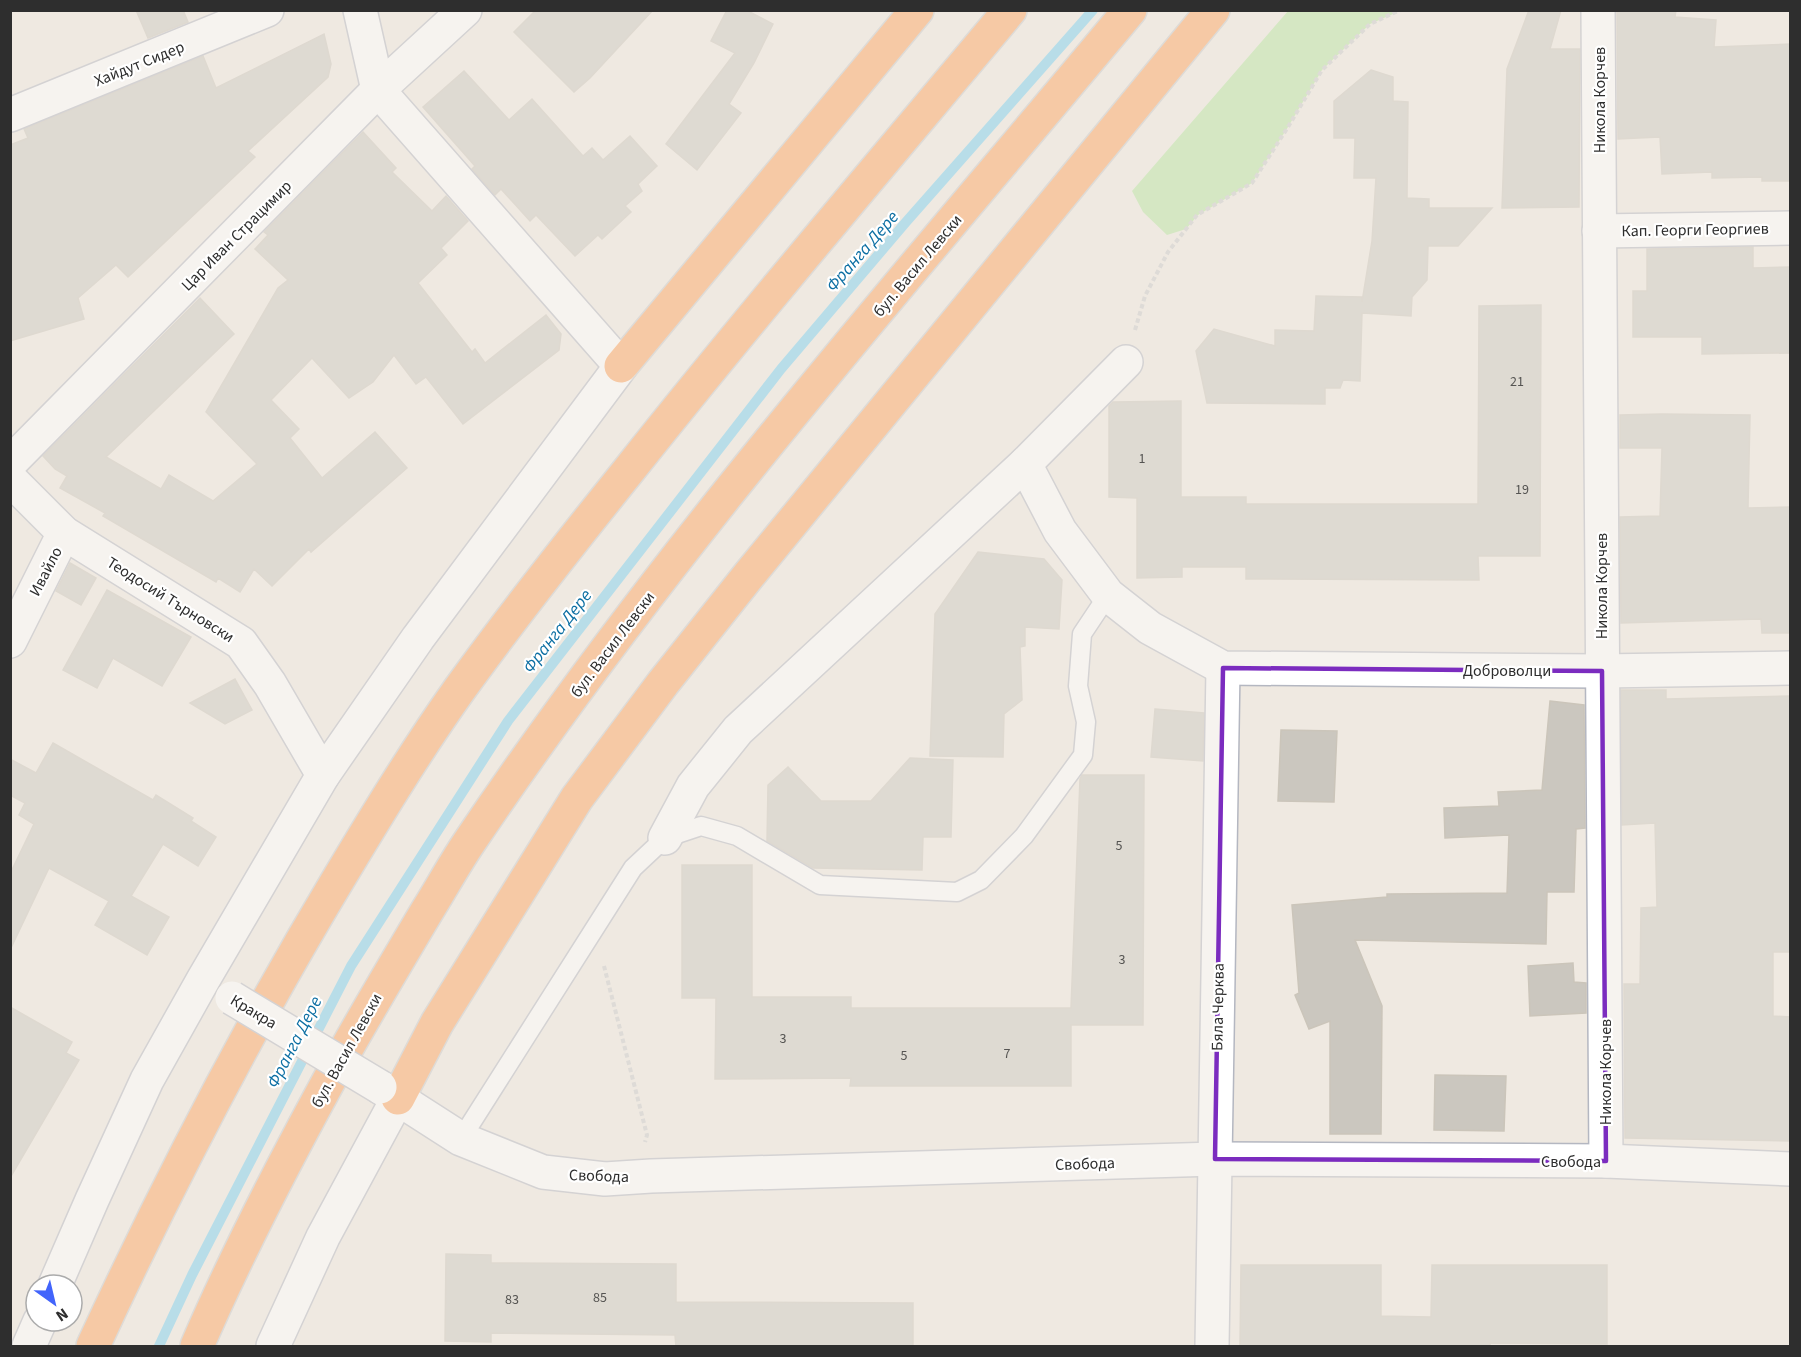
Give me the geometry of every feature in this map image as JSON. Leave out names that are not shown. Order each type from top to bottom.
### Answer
[{"type":"highway","points":[[621,366],[917,10]]},
{"type":"highway","points":[[93,1347],[147,1230],[212,1102],[301,941],[378,812],[459,690],[555,562],[675,412],[1010,10]]},
{"type":"highway","name":"бул. Васил Левски","points":[[197,1347],[213,1308],[289,1152],[377,994],[467,845],[537,743],[672,566],[824,374],[1130,10]]},
{"type":"highway","points":[[389,1093],[437,1023],[577,798],[663,683],[1213,10]]},
{"type":"street","name":"Хайдут Сидер","points":[[10,115],[267,10]]},
{"type":"street","points":[[61,1273],[147,1080],[202,980],[323,775],[425,628],[621,366],[378,90],[360,10]]},
{"type":"street","name":"Цар Иван Страцимир","points":[[10,463],[378,90],[465,10]]},
{"type":"street","name":"Никола Корчев","points":[[1598,10],[1606,1161]]},
{"type":"street","name":"Кап. Георги Георгиев","points":[[1599,231],[1791,228]]},
{"type":"street","points":[[665,838],[693,786],[738,730],[1025,464],[1126,363]]},
{"type":"street","points":[[1025,464],[1060,531],[1108,595],[1150,628],[1223,668]]},
{"type":"street","name":"Теодосий Търновски","points":[[10,479],[64,533],[241,643],[276,693],[323,775]]},
{"type":"street","name":"Ивайло","points":[[10,641],[64,533]]},
{"type":"street","name":"Доброволци","points":[[1223,668],[1602,671],[1791,668]]},
{"type":"street","name":"Бяла Черква","points":[[1212,1347],[1223,668]]},
{"type":"street","name":"Кракра","points":[[202,980],[389,1093]]},
{"type":"street","points":[[273,1347],[389,1093]]},
{"type":"street","name":"Свобода","points":[[389,1093],[461,1139],[543,1172],[605,1179],[1215,1160],[1606,1161],[1791,1169]]},
{"type":"street","points":[[29,1347],[35,1333]]},
{"type":"lane","points":[[461,1139],[633,868],[665,838],[701,826],[737,836],[820,885],[957,892],[981,880],[1024,836],[1083,754],[1086,722],[1078,686],[1082,634],[1108,595]]},
{"type":"path","points":[[1126,363],[1145,296],[1168,252],[1197,215],[1252,183],[1322,70],[1370,24],[1400,10]]},
{"type":"path","points":[[603,914],[604,966],[647,1135],[643,1151],[633,1165],[616,1178]]},
{"type":"highlighted area","points":[[1223,668],[1602,671],[1606,1161],[1215,1159]]},
{"type":"green space","points":[[1288,11],[1400,11],[1370,24],[1322,70],[1252,183],[1198,215],[1186,229],[1167,235],[1143,212],[1132,191]]},
{"type":"building","points":[[136,10],[183,10],[188,22],[148,38]]},
{"type":"building","points":[[536,10],[653,10],[590,78],[574,92],[514,32]]},
{"type":"building","points":[[727,10],[746,10],[773,24],[754,63],[729,104],[741,113],[697,170],[666,144],[735,53],[711,41]]},
{"type":"building","points":[[1529,10],[1561,10],[1550,49],[1580,49],[1579,207],[1502,208],[1507,69]]},
{"type":"building","points":[[1617,10],[1676,10],[1675,17],[1716,20],[1714,47],[1791,44],[1791,181],[1762,181],[1762,177],[1712,178],[1712,172],[1662,174],[1660,137],[1618,139]]},
{"type":"building","points":[[324,34],[331,64],[328,77],[248,151],[255,157],[128,277],[116,265],[78,298],[84,319],[10,341],[10,145],[28,138],[24,129],[203,56],[216,88]]},
{"type":"building","points":[[1371,70],[1393,77],[1393,101],[1408,102],[1407,198],[1429,199],[1429,208],[1492,208],[1458,246],[1428,246],[1427,280],[1412,297],[1411,316],[1362,313],[1360,381],[1343,380],[1340,388],[1325,388],[1325,404],[1207,403],[1196,351],[1214,329],[1275,346],[1275,330],[1314,331],[1316,296],[1362,297],[1362,302],[1372,241],[1376,178],[1354,178],[1355,138],[1334,138],[1334,101]]},
{"type":"building","points":[[464,71],[509,120],[532,99],[583,156],[592,148],[603,160],[630,136],[657,166],[638,184],[642,191],[625,206],[631,212],[602,239],[598,235],[575,256],[536,215],[530,221],[501,189],[495,195],[472,169],[475,166],[423,107]]},
{"type":"building","points":[[363,132],[396,168],[392,172],[432,211],[446,196],[468,221],[441,248],[447,255],[418,283],[472,352],[475,349],[485,363],[546,315],[561,334],[559,350],[463,424],[426,377],[416,384],[394,355],[373,382],[349,398],[312,358],[271,400],[299,429],[290,438],[322,478],[375,432],[407,468],[311,552],[309,549],[272,586],[254,569],[240,592],[218,578],[216,582],[103,516],[105,513],[60,488],[67,476],[55,469],[43,456],[200,298],[234,334],[106,457],[161,489],[169,475],[213,501],[257,464],[206,412],[278,288],[288,280],[255,249],[268,235],[264,232]]},
{"type":"building","points":[[1753,247],[1753,268],[1791,267],[1791,353],[1702,354],[1702,337],[1633,337],[1633,291],[1647,291],[1647,249]]},
{"type":"building","points":[[1541,305],[1540,556],[1478,556],[1479,580],[1246,579],[1246,567],[1182,567],[1182,577],[1137,578],[1137,498],[1109,497],[1109,406],[1113,402],[1181,401],[1181,497],[1246,497],[1246,504],[1478,504],[1479,306]]},
{"type":"building","points":[[1620,415],[1750,415],[1748,508],[1791,507],[1791,633],[1762,633],[1761,619],[1621,623],[1620,517],[1660,516],[1662,448],[1620,448]]},
{"type":"building","points":[[978,552],[1044,559],[1062,580],[1059,629],[1025,627],[1025,646],[1020,647],[1022,700],[1004,714],[1003,757],[930,756],[935,614]]},
{"type":"building","points":[[70,563],[96,578],[81,605],[56,591]]},
{"type":"building","points":[[107,590],[191,637],[162,686],[113,658],[97,688],[63,670]]},
{"type":"building","points":[[235,679],[252,710],[225,724],[190,703]]},
{"type":"building","points":[[1621,690],[1666,690],[1666,699],[1791,696],[1791,952],[1773,952],[1773,1016],[1791,1017],[1791,1141],[1625,1138],[1624,984],[1640,984],[1641,908],[1657,907],[1655,823],[1622,825]]},
{"type":"building","points":[[1550,701],[1584,705],[1585,828],[1576,829],[1574,892],[1547,892],[1546,944],[1355,940],[1382,1006],[1381,1134],[1330,1134],[1330,1021],[1309,1029],[1295,995],[1299,993],[1292,905],[1387,897],[1387,894],[1507,893],[1509,835],[1445,838],[1444,808],[1499,806],[1498,792],[1542,790]]},
{"type":"building","points":[[1155,709],[1204,713],[1203,761],[1151,757]]},
{"type":"building","points":[[1281,730],[1337,731],[1334,802],[1278,801]]},
{"type":"building","points":[[53,743],[153,800],[156,795],[193,818],[191,821],[216,837],[198,866],[163,844],[131,896],[169,917],[147,955],[95,925],[109,901],[49,868],[10,950],[10,874],[34,824],[19,815],[25,803],[10,795],[10,759],[36,773]]},
{"type":"building","points":[[910,758],[953,760],[951,837],[923,837],[922,870],[813,868],[767,841],[768,785],[788,767],[821,801],[871,801]]},
{"type":"building","points":[[1082,775],[1144,775],[1143,1025],[1071,1025],[1071,1086],[850,1086],[851,1078],[715,1079],[716,998],[682,998],[682,865],[752,865],[752,997],[851,997],[851,1008],[1071,1008],[1080,779]]},
{"type":"building","points":[[1573,963],[1574,982],[1586,983],[1586,1013],[1530,1016],[1528,966]]},
{"type":"building","points":[[10,1007],[72,1042],[66,1053],[79,1060],[10,1178]]},
{"type":"building","points":[[1435,1075],[1506,1076],[1504,1131],[1434,1130]]},
{"type":"building","points":[[446,1254],[491,1255],[491,1263],[676,1264],[676,1302],[913,1303],[913,1347],[676,1347],[675,1335],[491,1333],[491,1342],[445,1341]]},
{"type":"building","points":[[1241,1265],[1381,1265],[1381,1316],[1431,1317],[1432,1265],[1607,1265],[1607,1344],[1490,1343],[1490,1347],[1240,1347]]},
{"type":"waterway","name":"Франга Дере","points":[[159,1346],[192,1275],[351,966],[508,721],[781,369],[906,222],[1093,10]]}]
